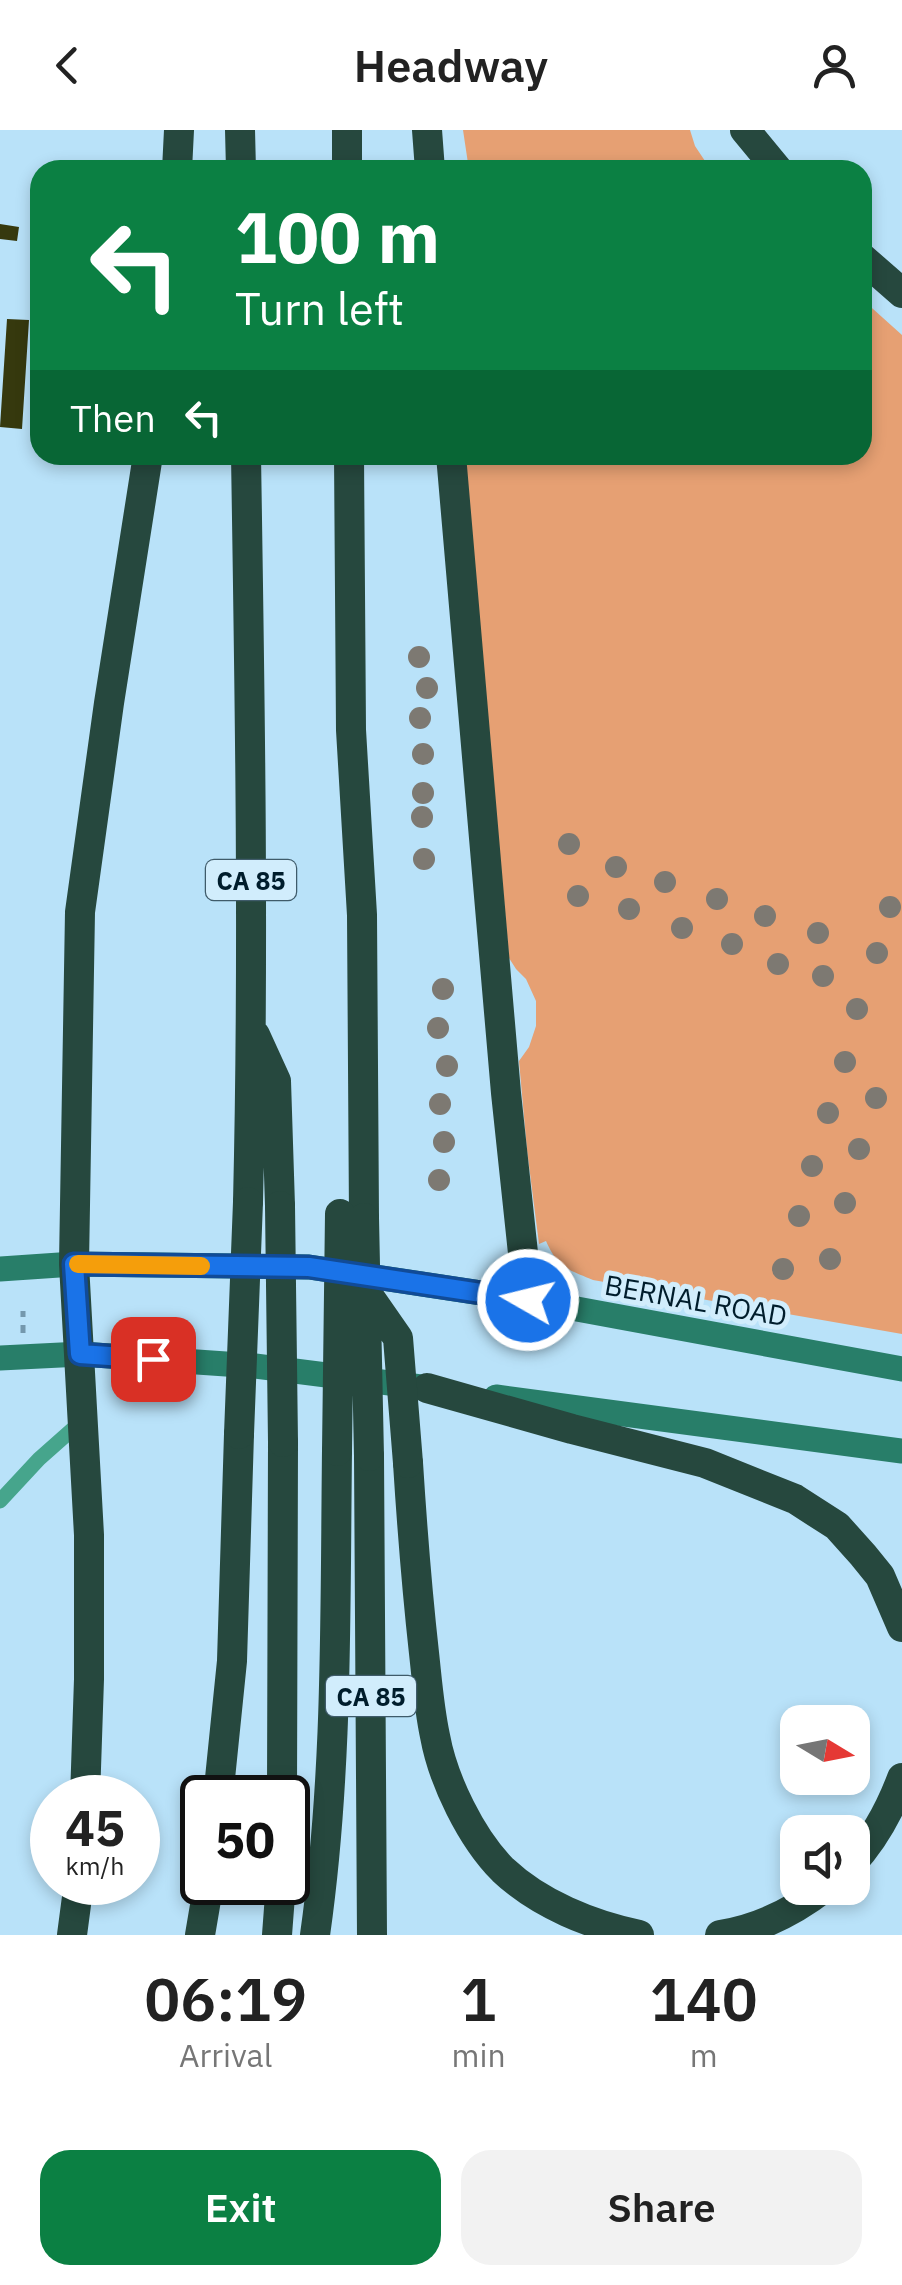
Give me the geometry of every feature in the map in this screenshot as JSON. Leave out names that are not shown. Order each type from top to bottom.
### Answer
[{"type":"highway","points":[[177,160],[180,130]]},
{"type":"highway","points":[[240,130],[241,160]]},
{"type":"highway","points":[[347,130],[347,160]]},
{"type":"highway","points":[[427,130],[429,160]]},
{"type":"highway","points":[[745,130],[770,160]]},
{"type":"highway","points":[[872,267],[902,293]]},
{"type":"highway","points":[[86,1775],[89,1571],[74,1264],[80,912],[146,465]]},
{"type":"highway","name":"CA 85","points":[[220,1775],[232,1661],[252,1028],[246,465]]},
{"type":"highway","points":[[315,1935],[330,1802],[335,1710],[336,1450],[352,1216],[364,1146],[362,915],[351,730],[349,465]]},
{"type":"highway","points":[[452,465],[506,1092],[528,1300]]},
{"type":"highway","points":[[252,1028],[276,1081],[282,1775]]},
{"type":"highway","name":"CA 85","points":[[352,1216],[366,1292],[372,1935]]},
{"type":"highway","points":[[366,1292],[398,1338],[418,1604],[435,1738],[446,1774],[461,1809],[503,1869],[539,1897],[572,1914],[639,1935]]},
{"type":"highway","points":[[428,1388],[705,1463],[794,1499],[837,1526],[863,1555],[880,1576],[902,1627]]},
{"type":"highway","points":[[870,1843],[902,1778]]},
{"type":"highway","points":[[72,1935],[76,1905]]},
{"type":"highway","points":[[200,1935],[205,1905]]},
{"type":"highway","points":[[276,1935],[279,1905]]},
{"type":"highway","points":[[720,1935],[748,1930],[799,1905]]},
{"type":"main road","name":"BERNAL ROAD","points":[[0,1269],[74,1264],[309,1267],[528,1300],[902,1369]]},
{"type":"main road","points":[[0,1358],[80,1354],[255,1366],[902,1451]]},
{"type":"lane","points":[[0,1502],[38,1459],[83,1420]]},
{"type":"path","points":[[22,1335],[23,1312]]},
{"type":"shaded area","points":[[463,130],[690,130],[704,160],[468,160]]},
{"type":"shaded area","points":[[872,308],[902,335],[902,1334],[593,1280],[564,1266],[546,1241],[539,1244],[519,1061],[536,1026],[536,1001],[526,979],[509,958],[465,465],[872,465]]},
{"type":"building","points":[[0,224],[19,227],[17,241],[0,239]]},
{"type":"building","points":[[7,319],[29,320],[22,429],[0,427]]},
{"type":"slow traffic","points":[[78,1264],[201,1266]]},
{"type":"route","points":[[153,1359],[80,1354],[74,1264],[309,1267],[528,1300]]}]
